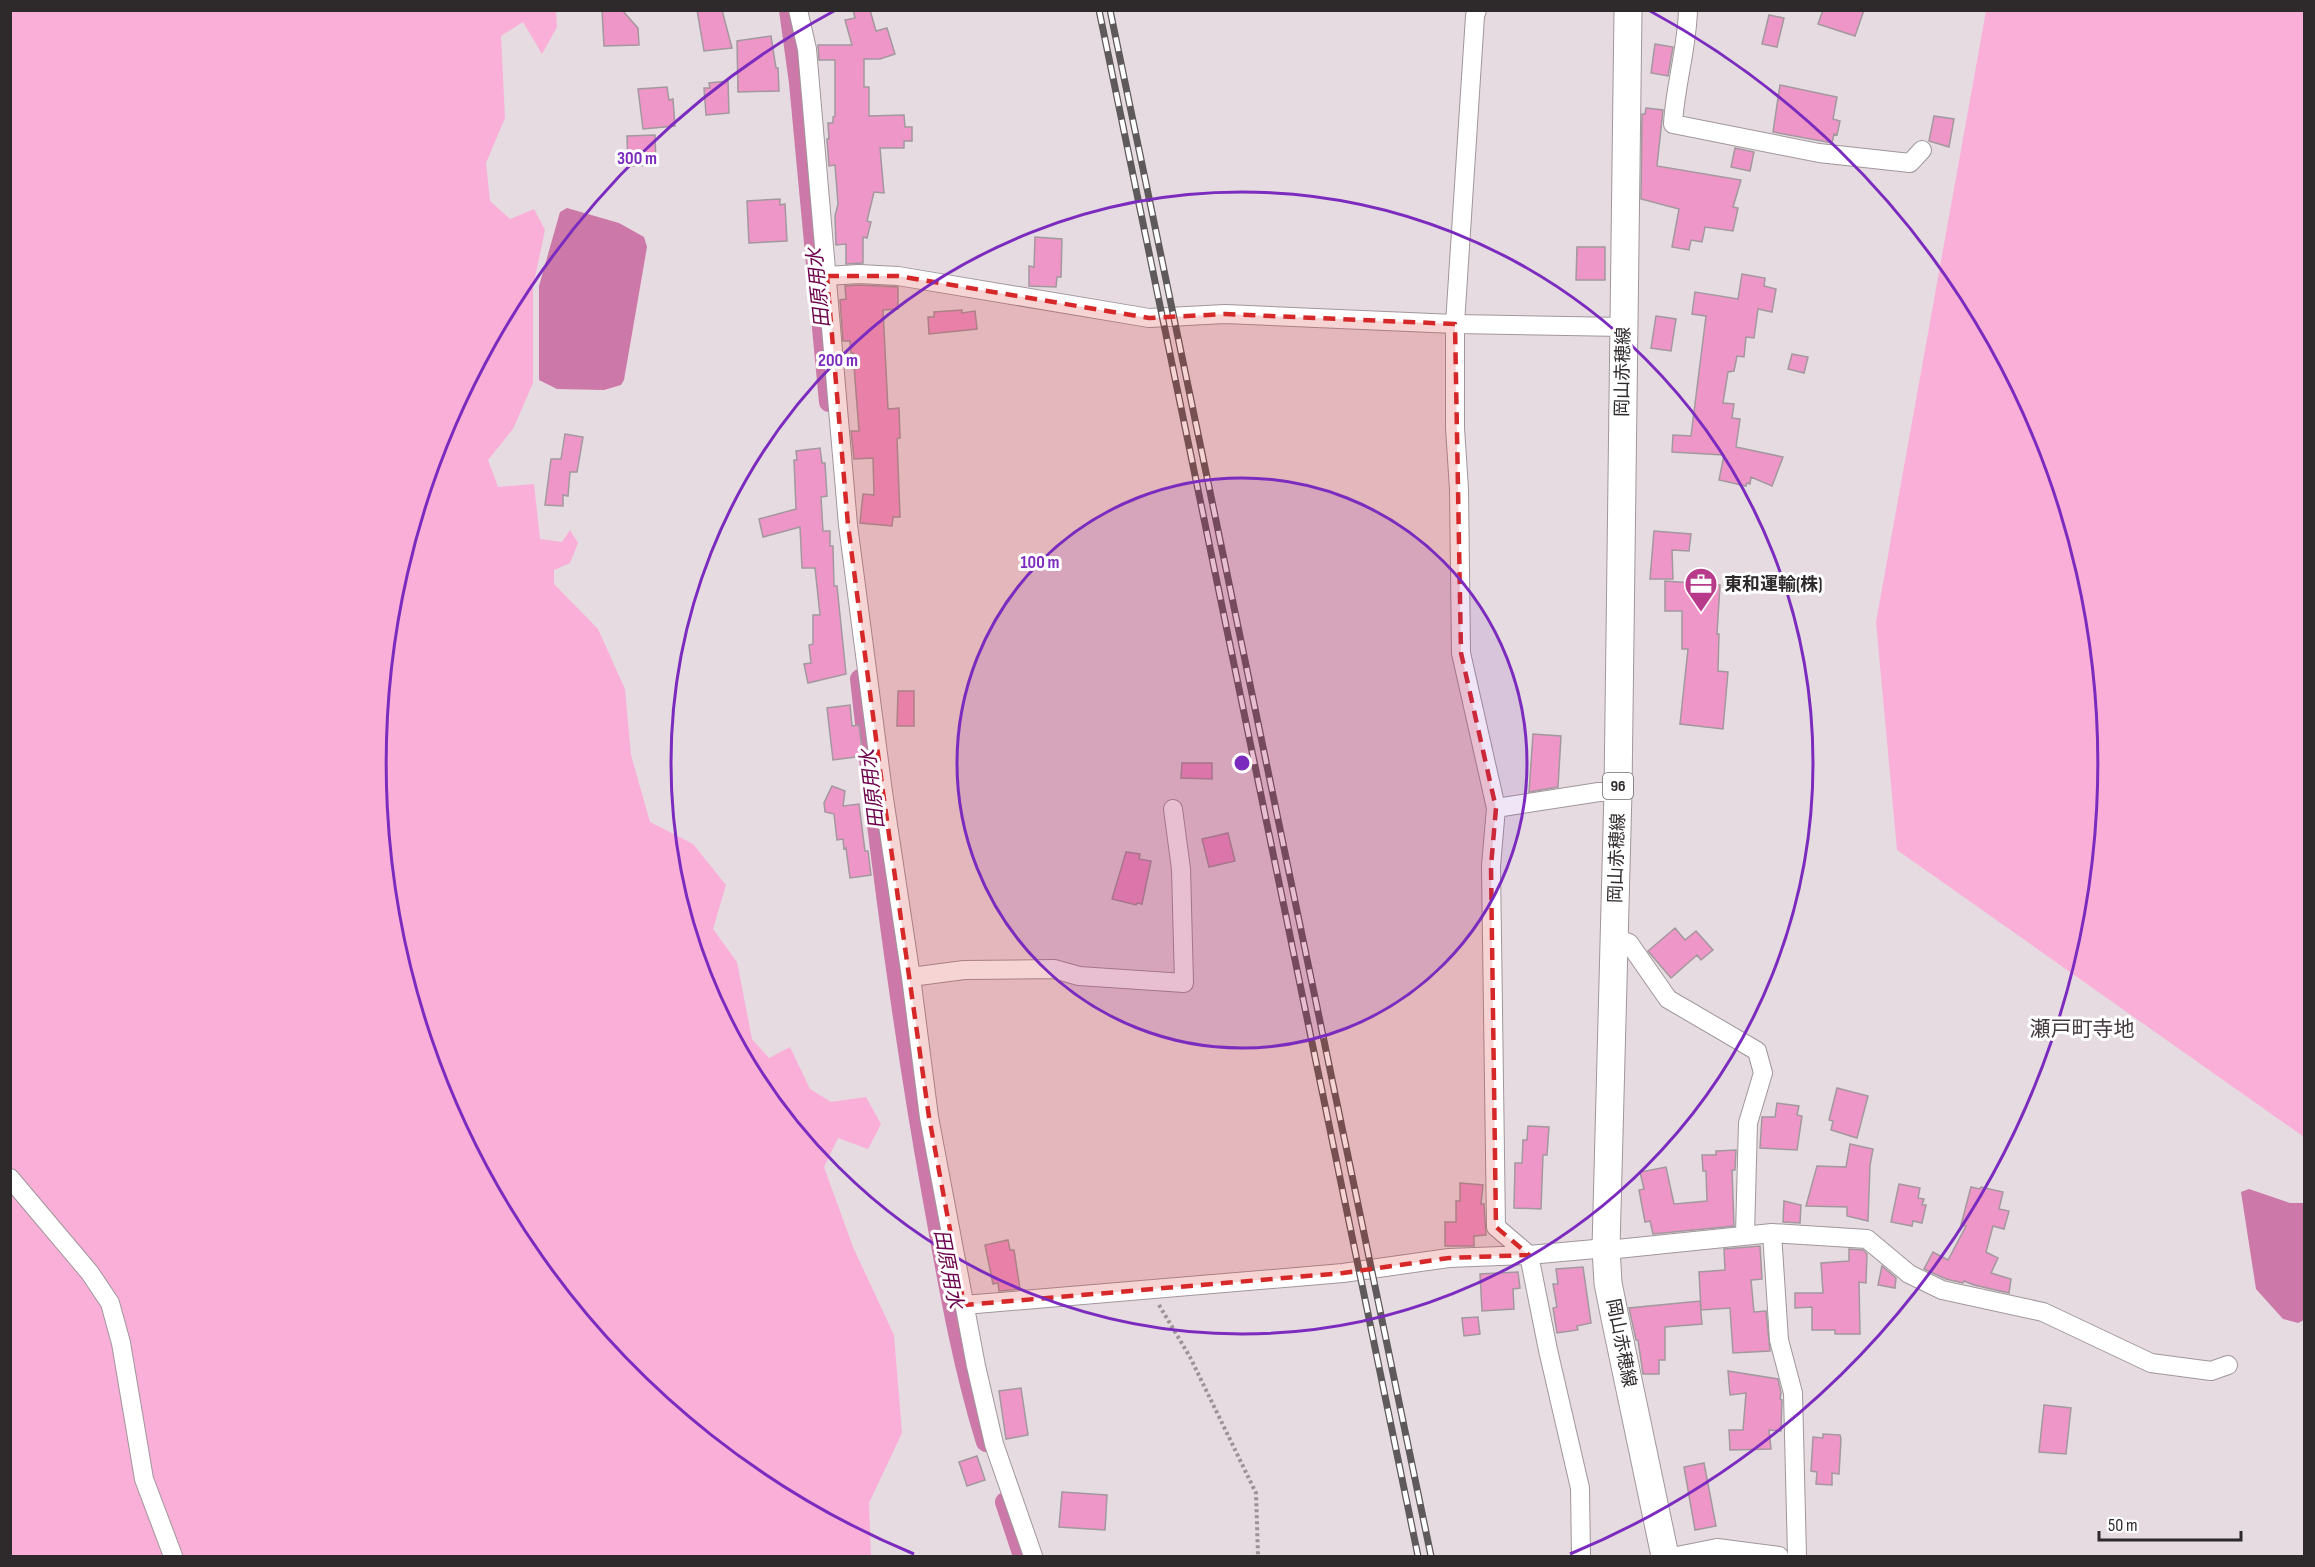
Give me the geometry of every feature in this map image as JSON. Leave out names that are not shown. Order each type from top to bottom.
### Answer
[{"type":"main road","name":"岡山赤穂線","points":[[1628,10],[1618,792],[1606,1248],[1613,1306],[1665,1557]]},
{"type":"street","points":[[798,10],[807,49],[848,525],[929,1117],[964,1305],[994,1444],[1033,1557]]},
{"type":"street","points":[[1477,10],[1455,324],[1461,653],[1497,808],[1491,866],[1497,1227],[1529,1255],[1580,1488],[1581,1557]]},
{"type":"street","points":[[1688,10],[1674,102],[1673,124],[1855,158],[1910,163],[1922,150]]},
{"type":"street","points":[[827,276],[859,274],[898,276],[1149,318],[1225,314],[1455,324],[1623,327]]},
{"type":"street","points":[[1497,808],[1599,792],[1618,792]]},
{"type":"street","points":[[911,977],[964,970],[1054,969],[1079,976],[1184,983],[1181,869],[1173,809]]},
{"type":"street","points":[[1614,937],[1629,944],[1668,999],[1757,1051],[1763,1073],[1748,1123],[1745,1234]]},
{"type":"street","points":[[10,1178],[90,1274],[110,1303],[121,1343],[144,1479],[173,1557]]},
{"type":"street","points":[[964,1305],[1342,1273],[1449,1258],[1617,1249],[1772,1233],[1867,1239],[1909,1274],[1942,1290],[2043,1311],[2151,1364],[2211,1371],[2228,1365]]},
{"type":"street","points":[[1772,1233],[1779,1340],[1793,1393],[1797,1557]]},
{"type":"street","points":[[1677,1557],[1717,1548],[1779,1557]]},
{"type":"path","points":[[1155,1290],[1159,1307],[1190,1357],[1256,1493],[1258,1557]]},
{"type":"highlighted area","points":[[827,276],[898,276],[1149,318],[1225,314],[1455,324],[1461,653],[1496,808],[1491,866],[1496,1227],[1529,1255],[1449,1258],[1343,1273],[964,1305],[929,1117],[883,792],[848,525]]},
{"type":"shaded area","points":[[11,11],[556,11],[557,27],[542,54],[523,22],[501,36],[505,118],[486,163],[490,201],[510,219],[534,209],[545,230],[533,287],[533,383],[513,429],[488,460],[498,487],[534,484],[540,539],[562,542],[570,530],[578,543],[570,563],[554,570],[554,584],[598,629],[625,689],[631,755],[650,822],[693,844],[726,885],[713,929],[737,962],[752,1039],[769,1058],[790,1047],[810,1089],[831,1102],[866,1097],[881,1124],[868,1149],[838,1138],[824,1167],[853,1247],[894,1335],[902,1433],[869,1503],[871,1556],[11,1556]]},
{"type":"shaded area","points":[[1986,11],[2304,11],[2304,1137],[1897,850],[1876,622]]},
{"type":"shaded area","points":[[567,208],[619,223],[644,237],[647,247],[624,380],[621,385],[604,390],[557,389],[539,380],[539,286],[560,212]]},
{"type":"shaded area","points":[[2249,1189],[2290,1203],[2304,1203],[2304,1320],[2298,1323],[2283,1319],[2256,1289],[2241,1192]]},
{"type":"building","points":[[602,10],[622,10],[638,28],[639,45],[604,46]]},
{"type":"building","points":[[697,10],[722,10],[732,48],[704,51]]},
{"type":"building","points":[[853,10],[870,10],[876,31],[887,28],[895,54],[880,59],[864,59],[864,87],[869,87],[869,116],[904,115],[905,127],[912,127],[912,141],[904,141],[904,148],[880,148],[884,193],[874,192],[867,221],[871,222],[867,238],[863,237],[863,263],[846,264],[846,244],[836,245],[835,216],[838,204],[835,165],[829,166],[827,139],[829,139],[828,123],[833,123],[835,116],[835,60],[819,60],[818,45],[852,45],[845,20],[855,18]]},
{"type":"building","points":[[1823,10],[1864,10],[1855,36],[1818,24]]},
{"type":"building","points":[[1769,15],[1784,18],[1777,47],[1762,44]]},
{"type":"building","points":[[771,36],[776,68],[778,68],[779,91],[738,92],[737,41]]},
{"type":"building","points":[[1655,44],[1673,47],[1668,76],[1651,73]]},
{"type":"building","points":[[728,81],[729,113],[706,115],[704,88],[710,88],[709,83]]},
{"type":"building","points":[[1780,85],[1837,97],[1833,119],[1840,121],[1837,135],[1834,134],[1832,143],[1773,132]]},
{"type":"building","points":[[667,87],[669,100],[673,99],[675,126],[643,129],[638,89]]},
{"type":"building","points":[[1646,108],[1663,110],[1657,166],[1741,180],[1733,207],[1738,208],[1733,231],[1705,227],[1702,242],[1691,240],[1689,250],[1672,247],[1679,209],[1641,199],[1642,114],[1645,114]]},
{"type":"building","points":[[1934,116],[1954,119],[1949,147],[1929,141]]},
{"type":"building","points":[[655,135],[656,165],[628,166],[627,136]]},
{"type":"building","points":[[1735,148],[1754,152],[1750,171],[1731,167]]},
{"type":"building","points":[[780,199],[780,205],[785,204],[787,241],[749,243],[747,201]]},
{"type":"building","points":[[1035,237],[1062,239],[1061,277],[1057,277],[1056,287],[1029,286],[1029,266],[1034,267]]},
{"type":"building","points":[[1577,247],[1605,247],[1605,280],[1576,280]]},
{"type":"building","points":[[1742,274],[1765,278],[1764,286],[1776,289],[1772,312],[1758,309],[1754,338],[1746,337],[1744,357],[1737,356],[1734,371],[1728,372],[1723,403],[1734,404],[1732,418],[1740,419],[1736,447],[1783,457],[1772,486],[1751,477],[1750,484],[1747,483],[1746,486],[1719,480],[1724,455],[1672,452],[1673,435],[1691,436],[1706,316],[1692,314],[1695,292],[1738,299]]},
{"type":"building","points":[[845,286],[898,287],[898,309],[883,310],[888,409],[899,408],[900,438],[897,439],[900,517],[893,517],[892,526],[860,523],[863,494],[874,495],[873,458],[854,459],[851,431],[859,431],[853,353],[851,353],[850,341],[843,341],[840,300],[846,299]]},
{"type":"building","points":[[962,310],[962,313],[975,311],[977,329],[929,334],[928,317],[934,317],[934,312]]},
{"type":"building","points":[[1656,316],[1676,319],[1671,351],[1651,348]]},
{"type":"building","points":[[1792,354],[1808,357],[1804,373],[1788,369]]},
{"type":"building","points":[[565,434],[583,437],[577,472],[570,472],[568,496],[563,495],[563,506],[545,505],[551,459],[561,459]]},
{"type":"building","points":[[820,448],[822,463],[825,463],[827,496],[821,497],[823,531],[830,531],[830,546],[833,546],[834,586],[837,586],[846,674],[808,683],[804,664],[811,663],[809,645],[813,644],[813,615],[820,615],[815,568],[802,568],[800,527],[763,537],[759,519],[796,509],[794,460],[797,460],[796,451]]},
{"type":"building","points":[[1654,531],[1691,534],[1689,551],[1672,550],[1673,579],[1650,579]]},
{"type":"building","points":[[1665,581],[1720,585],[1717,634],[1719,634],[1718,671],[1728,672],[1723,729],[1680,724],[1688,649],[1682,649],[1682,611],[1665,611]]},
{"type":"building","points":[[898,691],[914,691],[914,726],[897,726]]},
{"type":"building","points":[[850,705],[852,726],[859,725],[863,756],[833,760],[827,708]]},
{"type":"building","points":[[1533,734],[1561,736],[1558,787],[1529,792]]},
{"type":"building","points":[[1182,763],[1212,763],[1212,779],[1181,778]]},
{"type":"building","points":[[832,786],[845,791],[843,806],[859,804],[865,851],[868,851],[871,875],[850,878],[843,839],[837,840],[834,814],[825,812],[824,803]]},
{"type":"building","points":[[1228,833],[1235,861],[1209,867],[1202,839]]},
{"type":"building","points":[[1126,852],[1140,854],[1139,859],[1151,861],[1142,904],[1137,903],[1136,905],[1112,899]]},
{"type":"building","points":[[1675,928],[1685,940],[1696,931],[1713,950],[1701,960],[1697,955],[1671,978],[1648,951]]},
{"type":"building","points":[[1837,1088],[1868,1096],[1857,1138],[1831,1130],[1833,1121],[1829,1120]]},
{"type":"building","points":[[1777,1103],[1799,1106],[1797,1115],[1802,1116],[1797,1150],[1760,1148],[1762,1117],[1775,1117]]},
{"type":"building","points":[[1528,1126],[1549,1127],[1547,1155],[1543,1155],[1541,1209],[1514,1208],[1515,1163],[1522,1163],[1523,1140],[1527,1140]]},
{"type":"building","points":[[1850,1144],[1873,1149],[1870,1165],[1868,1221],[1847,1216],[1847,1207],[1806,1206],[1817,1166],[1846,1167]]},
{"type":"building","points":[[1736,1150],[1735,1170],[1732,1170],[1734,1226],[1653,1234],[1650,1221],[1645,1222],[1639,1190],[1644,1189],[1640,1172],[1666,1167],[1674,1204],[1707,1201],[1706,1171],[1703,1171],[1702,1155],[1716,1155],[1716,1151]]},
{"type":"building","points":[[1460,1183],[1483,1185],[1481,1204],[1484,1204],[1486,1235],[1474,1236],[1474,1246],[1445,1246],[1445,1222],[1456,1222],[1456,1201],[1460,1201]]},
{"type":"building","points":[[1899,1184],[1920,1188],[1918,1198],[1924,1199],[1922,1205],[1926,1205],[1922,1223],[1913,1221],[1912,1226],[1891,1222]]},
{"type":"building","points":[[1971,1187],[2003,1192],[1999,1209],[2009,1211],[2004,1229],[1993,1226],[1986,1252],[1998,1258],[1991,1273],[2011,1279],[2009,1293],[1964,1281],[1963,1283],[1946,1279],[1924,1269],[1933,1252],[1948,1260],[1966,1226],[1961,1225]]},
{"type":"building","points":[[1784,1201],[1801,1205],[1800,1223],[1783,1222]]},
{"type":"building","points":[[1008,1240],[1010,1250],[1014,1250],[1020,1289],[999,1291],[998,1283],[993,1284],[985,1245]]},
{"type":"building","points":[[1760,1246],[1762,1279],[1751,1280],[1754,1312],[1766,1311],[1770,1351],[1733,1353],[1730,1308],[1701,1310],[1699,1272],[1725,1270],[1724,1249]]},
{"type":"building","points":[[1849,1249],[1863,1250],[1867,1254],[1866,1283],[1859,1282],[1860,1334],[1835,1334],[1835,1330],[1812,1330],[1812,1307],[1795,1308],[1795,1293],[1823,1293],[1821,1263],[1849,1261]]},
{"type":"building","points":[[1882,1266],[1896,1278],[1895,1288],[1878,1285]]},
{"type":"building","points":[[1583,1267],[1591,1323],[1577,1326],[1578,1330],[1557,1333],[1553,1308],[1557,1307],[1553,1284],[1558,1284],[1556,1269]]},
{"type":"building","points":[[1518,1272],[1520,1288],[1513,1289],[1514,1309],[1482,1311],[1480,1274]]},
{"type":"building","points":[[1700,1301],[1702,1324],[1665,1327],[1665,1360],[1659,1360],[1659,1374],[1643,1374],[1638,1340],[1636,1340],[1629,1308]]},
{"type":"building","points":[[1478,1317],[1480,1334],[1464,1336],[1462,1318]]},
{"type":"building","points":[[1728,1371],[1778,1379],[1782,1400],[1781,1431],[1769,1430],[1771,1449],[1730,1450],[1729,1430],[1743,1430],[1746,1393],[1730,1395]]},
{"type":"building","points":[[1021,1388],[1028,1435],[1006,1439],[999,1391]]},
{"type":"building","points":[[2044,1405],[2071,1408],[2066,1454],[2039,1452]]},
{"type":"building","points":[[1823,1434],[1840,1435],[1841,1439],[1839,1474],[1832,1473],[1832,1485],[1816,1484],[1817,1472],[1811,1471],[1813,1437],[1823,1438]]},
{"type":"building","points":[[977,1456],[985,1480],[967,1486],[959,1462]]},
{"type":"building","points":[[1704,1463],[1716,1526],[1695,1530],[1684,1467]]},
{"type":"building","points":[[1062,1492],[1107,1495],[1105,1530],[1059,1527]]},
{"type":"waterway","name":"田原用水","points":[[789,10],[799,83],[829,402]]},
{"type":"waterway","name":"田原用水","points":[[860,679],[910,1066],[955,1320],[986,1442]]},
{"type":"waterway","name":"田原用水","points":[[1005,1502],[1023,1556]]},
{"type":"railway","points":[[1099,10],[1418,1556]]},
{"type":"railway","points":[[1110,10],[1431,1556]]},
{"type":"place","name":"東和運輸(株)","points":[[1701,613]]},
{"type":"district","name":"瀬戸町寺地","points":[[2082,1029]]}]
